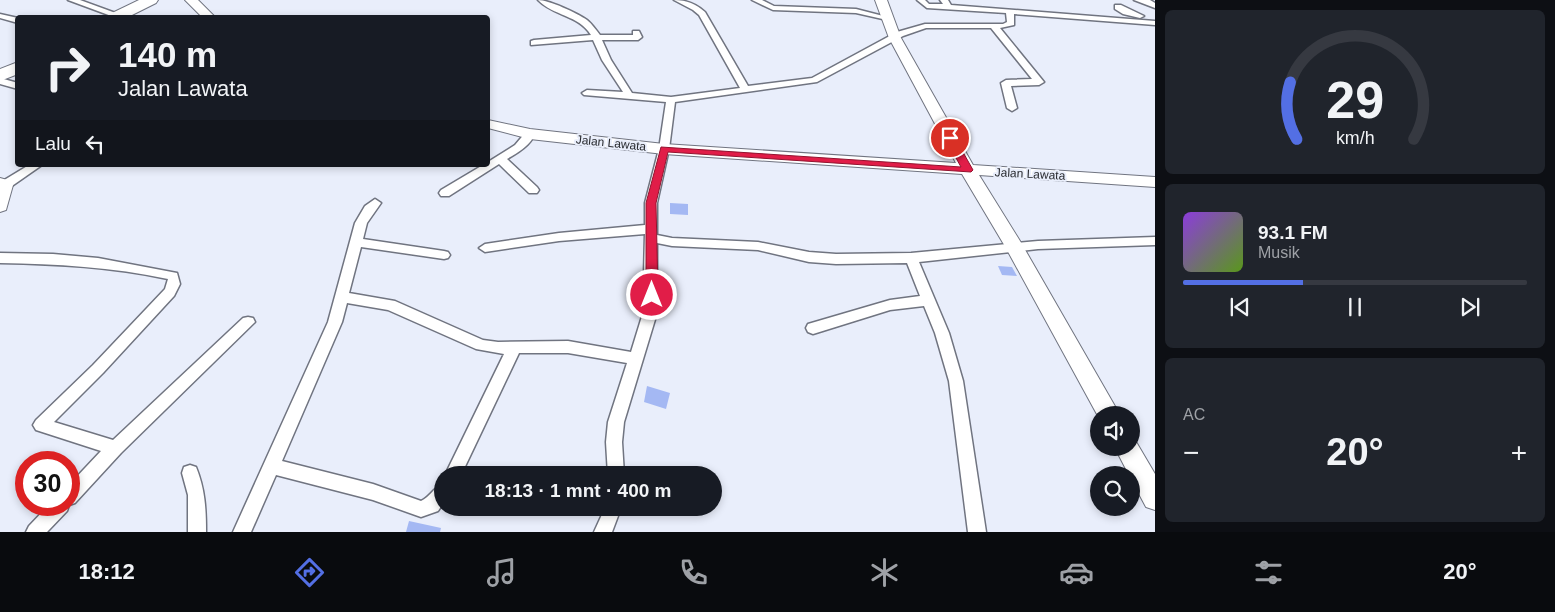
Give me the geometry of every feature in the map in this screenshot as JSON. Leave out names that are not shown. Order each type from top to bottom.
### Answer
[{"type":"highway","points":[[117,15],[151,0]]},
{"type":"street","points":[[72,0],[112,15]]},
{"type":"street","points":[[191,0],[207,15]]},
{"type":"street","points":[[542,0],[550,6],[583,21],[597,37],[609,64],[620,77],[629,95]]},
{"type":"street","points":[[678,0],[696,8],[702,14],[745,89]]},
{"type":"street","points":[[756,0],[773,8],[856,11],[887,18]]},
{"type":"street","points":[[881,0],[894,38],[1104,406]]},
{"type":"street","points":[[921,0],[928,6],[947,3],[1010,11],[1155,22]]},
{"type":"street","points":[[1138,0],[1149,2],[1155,6]]},
{"type":"street","points":[[1118,7],[1129,14],[1155,18]]},
{"type":"street","points":[[586,93],[629,95],[671,100],[814,80],[907,31],[925,26],[1004,26],[1011,23],[1010,11]]},
{"type":"street","points":[[0,16],[15,20]]},
{"type":"street","points":[[994,27],[1039,82],[1006,83],[1012,108]]},
{"type":"street","points":[[534,43],[597,37],[638,37],[636,33]]},
{"type":"street","points":[[0,81],[15,85]]},
{"type":"street","points":[[615,466],[614,442],[616,422],[650,313],[651,203],[664,149],[671,100]]},
{"type":"street","name":"Jalan Lawata","points":[[490,124],[530,134],[664,149],[1155,182]]},
{"type":"street","points":[[490,165],[519,147],[530,134]]},
{"type":"street","points":[[500,159],[533,190]]},
{"type":"street","points":[[0,206],[2,184],[33,167]]},
{"type":"street","points":[[445,193],[487,167]]},
{"type":"street","points":[[242,532],[334,322],[364,216],[375,203]]},
{"type":"street","points":[[485,248],[592,234],[652,234],[672,242],[758,246],[809,257],[910,258],[1014,246],[1155,241]]},
{"type":"street","points":[[356,242],[444,255]]},
{"type":"street","points":[[0,258],[98,262],[173,276],[175,282],[167,295],[98,370],[41,425],[115,448]]},
{"type":"street","points":[[910,258],[942,333],[956,381],[977,532]]},
{"type":"street","points":[[342,297],[390,306],[481,345],[514,348],[568,347],[636,359]]},
{"type":"street","points":[[813,328],[890,305],[928,300]]},
{"type":"street","points":[[80,485],[115,448],[248,322]]},
{"type":"street","points":[[457,466],[514,348]]},
{"type":"street","points":[[1131,456],[1155,498]]},
{"type":"street","points":[[272,466],[373,492],[421,510],[434,503]]},
{"type":"street","points":[[190,473],[196,487],[198,504],[197,532]]},
{"type":"street","points":[[35,532],[50,516]]},
{"type":"street","points":[[603,532],[610,516]]},
{"type":"building","points":[[670,203],[688,204],[688,215],[670,214]]},
{"type":"building","points":[[998,266],[1012,267],[1017,276],[1002,275]]},
{"type":"building","points":[[647,386],[670,393],[666,409],[644,402]]},
{"type":"building","points":[[409,521],[441,528],[440,532],[406,532]]},
{"type":"route","points":[[652,295],[651,203],[664,149],[968,170],[950,138]]}]
